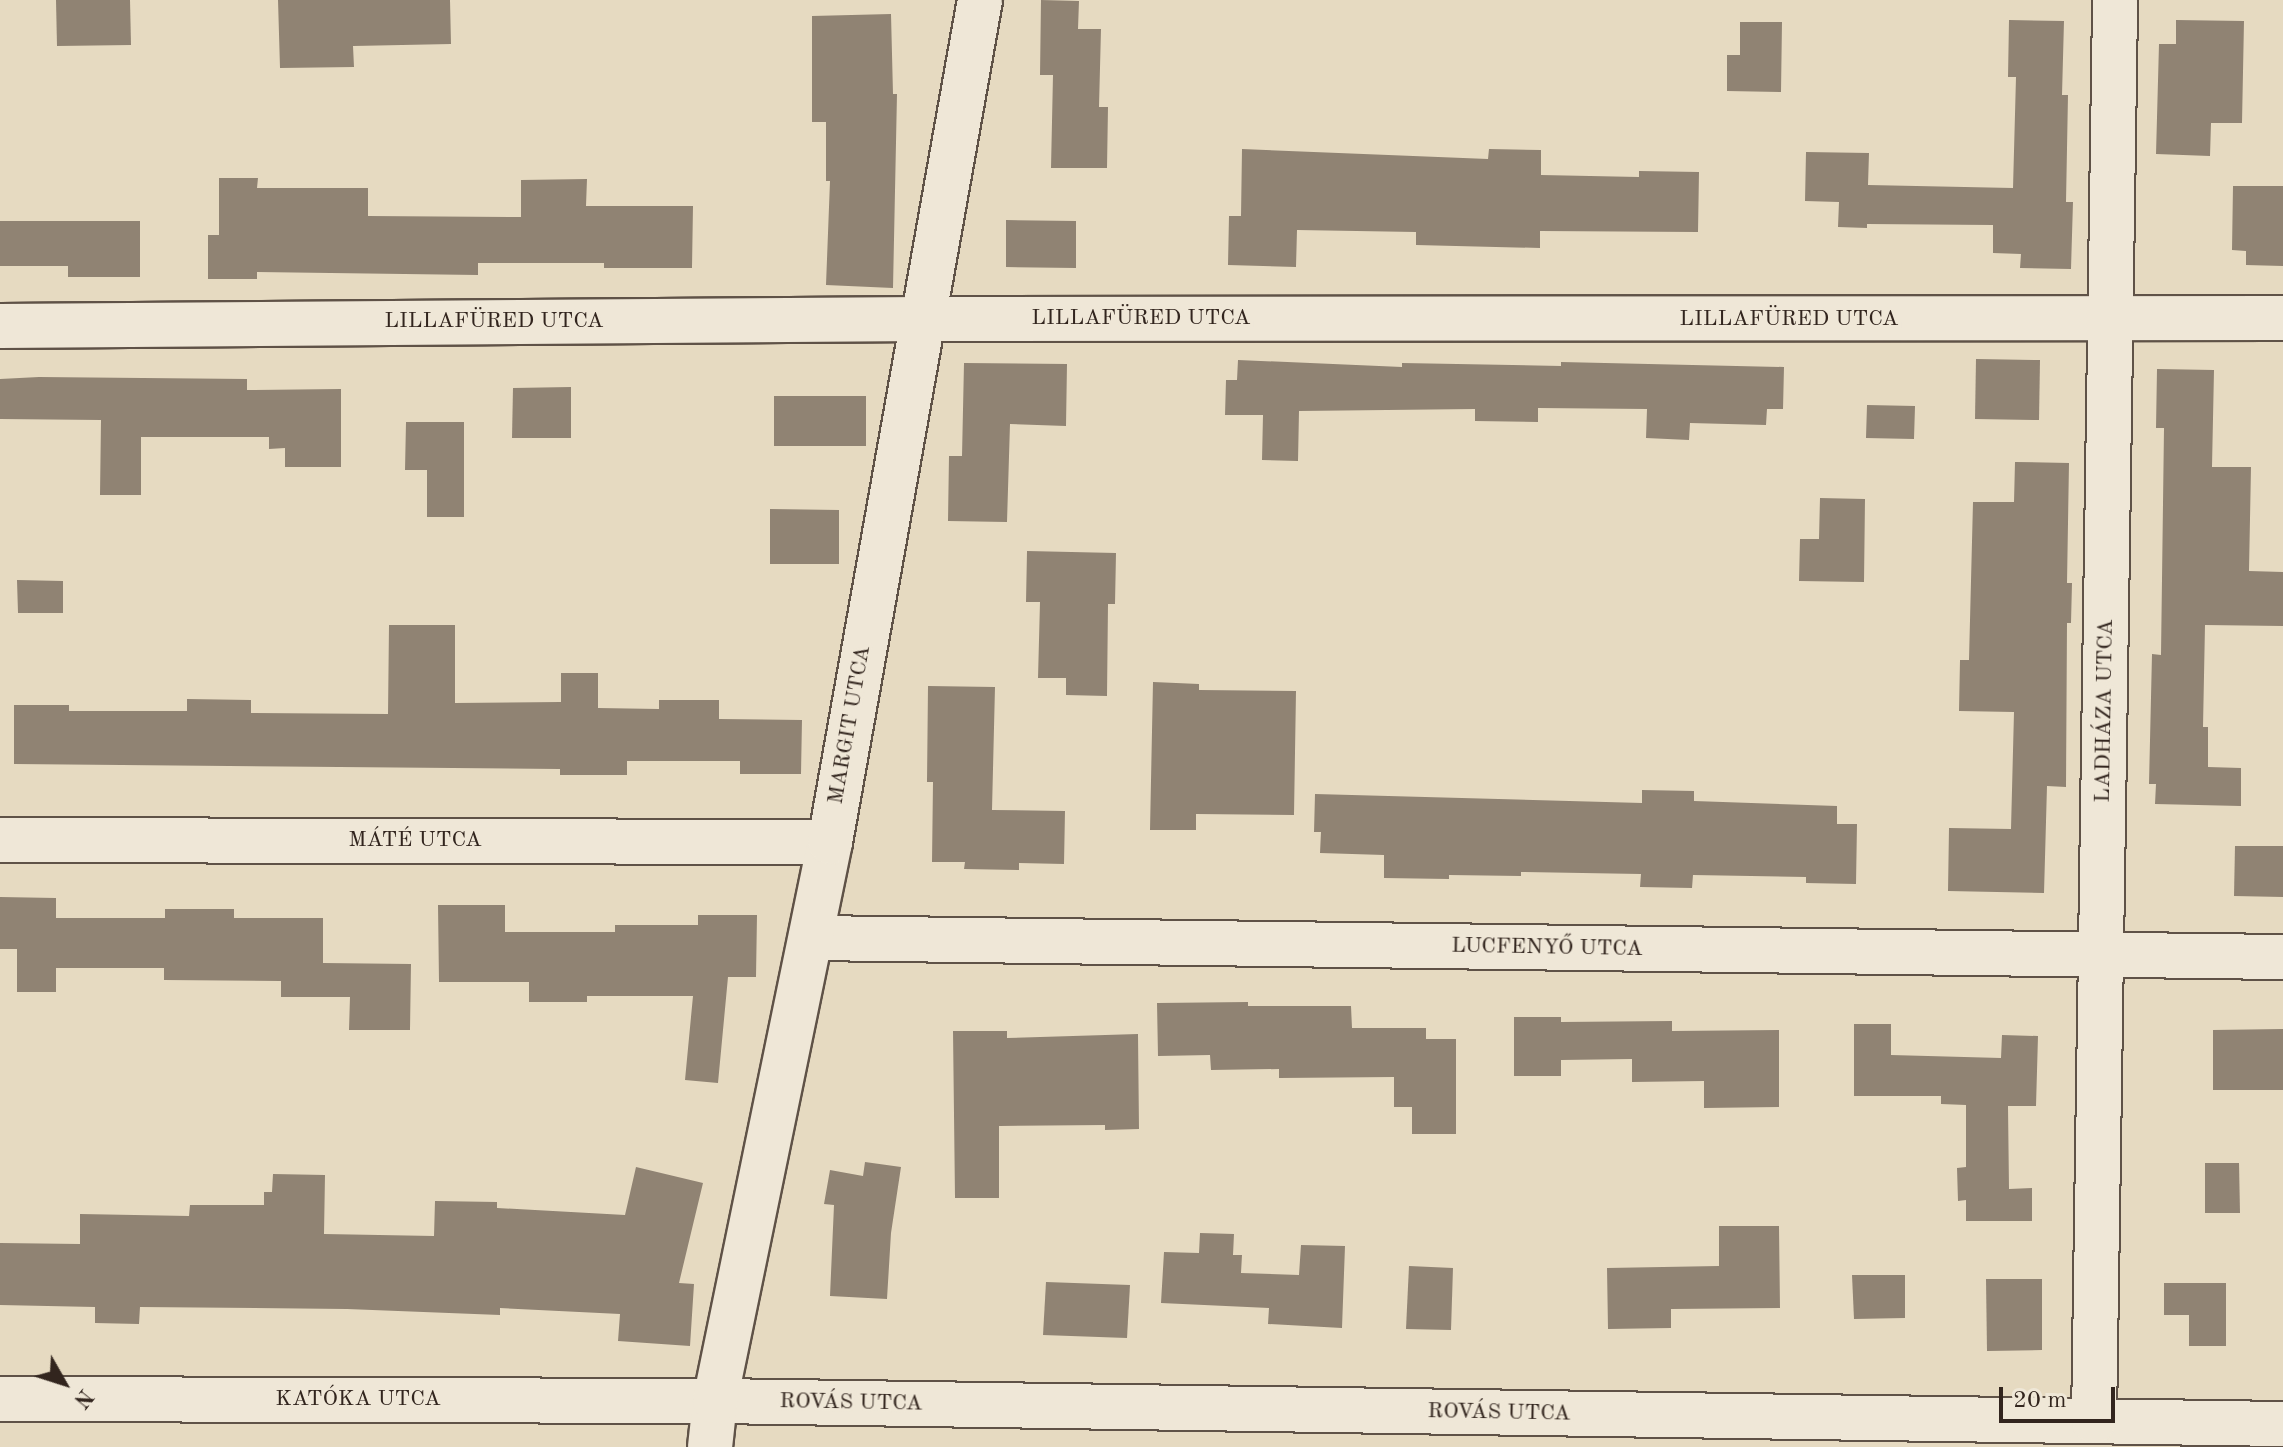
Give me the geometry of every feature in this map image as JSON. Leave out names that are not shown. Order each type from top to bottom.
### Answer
[{"type":"street","name":"MARGIT UTCA","points":[[710,1447],[715,1401],[830,842],[980,0]]},
{"type":"street","name":"LADHÁZA UTCA","points":[[2094,1421],[2115,0]]},
{"type":"street","name":"LILLAFÜRED UTCA","points":[[0,326],[922,319],[2283,318]]},
{"type":"street","name":"MÁTÉ UTCA","points":[[0,840],[830,842]]},
{"type":"street","name":"LUCFENYŐ UTCA","points":[[811,938],[2283,957]]},
{"type":"street","name":"KATÓKA UTCA","points":[[0,1399],[715,1401]]},
{"type":"street","name":"ROVÁS UTCA","points":[[715,1401],[2283,1424]]},
{"type":"building","points":[[56,0],[130,0],[131,45],[57,46]]},
{"type":"building","points":[[278,0],[450,0],[451,44],[353,46],[354,67],[280,68]]},
{"type":"building","points":[[1041,0],[1079,1],[1078,29],[1101,29],[1099,107],[1108,107],[1107,168],[1051,168],[1053,75],[1040,75]]},
{"type":"building","points":[[891,14],[893,94],[897,94],[893,288],[826,285],[830,181],[826,181],[826,122],[812,122],[812,16]]},
{"type":"building","points":[[2009,20],[2064,21],[2062,95],[2068,95],[2066,202],[2073,202],[2071,269],[2020,268],[2021,254],[1993,253],[1993,225],[1867,224],[1867,228],[1838,227],[1839,202],[1805,201],[1806,152],[1869,153],[1868,185],[2013,188],[2016,77],[2008,77]]},
{"type":"building","points":[[2176,20],[2244,21],[2242,123],[2211,123],[2210,156],[2156,154],[2159,44],[2176,44]]},
{"type":"building","points":[[1740,22],[1782,22],[1781,92],[1727,91],[1727,55],[1740,55]]},
{"type":"building","points":[[1242,149],[1488,159],[1489,149],[1541,150],[1541,175],[1639,177],[1639,171],[1699,172],[1698,232],[1540,231],[1540,248],[1416,245],[1416,232],[1297,230],[1296,267],[1228,265],[1229,216],[1241,216]]},
{"type":"building","points":[[219,178],[258,178],[257,188],[368,188],[368,216],[521,217],[521,180],[587,179],[586,206],[693,206],[692,268],[604,268],[604,263],[478,263],[478,275],[257,272],[257,279],[208,279],[208,235],[219,235]]},
{"type":"building","points":[[2233,186],[2283,186],[2283,266],[2246,265],[2246,251],[2232,250]]},
{"type":"building","points":[[1006,220],[1076,221],[1076,268],[1006,267]]},
{"type":"building","points":[[0,221],[140,221],[140,277],[68,277],[68,266],[0,266]]},
{"type":"building","points":[[1976,359],[2040,360],[2039,420],[1975,419]]},
{"type":"building","points":[[1238,360],[1402,367],[1402,363],[1561,366],[1561,362],[1784,367],[1783,409],[1767,409],[1766,425],[1690,423],[1689,440],[1646,438],[1647,409],[1538,408],[1538,422],[1475,421],[1475,409],[1299,411],[1298,461],[1262,460],[1263,415],[1225,415],[1226,380],[1237,380]]},
{"type":"building","points":[[964,363],[1067,364],[1066,426],[1010,424],[1007,522],[948,521],[949,456],[962,456]]},
{"type":"building","points":[[2157,369],[2214,370],[2212,467],[2251,467],[2249,571],[2283,572],[2283,626],[2205,625],[2203,727],[2208,727],[2208,767],[2241,768],[2241,806],[2155,804],[2156,784],[2149,784],[2152,654],[2161,655],[2164,428],[2156,428]]},
{"type":"building","points":[[0,379],[247,379],[247,390],[341,389],[341,467],[285,467],[285,448],[269,449],[269,437],[141,437],[141,495],[100,495],[101,420],[0,419]]},
{"type":"building","points":[[571,387],[571,438],[512,438],[513,388]]},
{"type":"building","points":[[774,396],[866,396],[866,446],[774,446]]},
{"type":"building","points":[[1867,405],[1915,406],[1914,439],[1866,438]]},
{"type":"building","points":[[406,422],[464,422],[464,517],[427,517],[427,470],[405,470]]},
{"type":"building","points":[[2015,462],[2069,463],[2067,583],[2072,583],[2071,623],[2067,623],[2066,787],[2047,786],[2044,893],[1948,891],[1949,828],[2011,829],[2014,712],[1959,711],[1960,660],[1969,660],[1973,502],[2014,502]]},
{"type":"building","points":[[1820,498],[1865,499],[1864,582],[1799,581],[1800,539],[1819,539]]},
{"type":"building","points":[[770,509],[839,510],[839,564],[770,564]]},
{"type":"building","points":[[1027,551],[1116,553],[1115,604],[1108,604],[1107,696],[1066,695],[1066,678],[1038,678],[1040,602],[1026,602]]},
{"type":"building","points":[[17,580],[63,581],[63,613],[18,613]]},
{"type":"building","points":[[389,625],[455,625],[455,703],[561,702],[561,673],[598,673],[598,708],[659,709],[659,700],[719,700],[719,719],[802,720],[801,774],[740,774],[740,761],[627,761],[627,775],[560,775],[560,769],[14,764],[14,705],[69,705],[69,711],[187,711],[187,699],[251,700],[251,713],[388,714]]},
{"type":"building","points":[[1153,682],[1199,684],[1199,690],[1296,691],[1294,815],[1196,814],[1196,830],[1150,830]]},
{"type":"building","points":[[928,686],[995,687],[992,810],[1065,811],[1064,864],[1019,863],[1019,870],[964,869],[965,862],[932,862],[933,782],[927,782]]},
{"type":"building","points":[[1642,790],[1694,791],[1694,801],[1837,806],[1837,824],[1857,824],[1856,884],[1806,883],[1806,877],[1693,875],[1692,888],[1640,887],[1641,874],[1521,872],[1521,876],[1384,878],[1384,855],[1320,853],[1321,832],[1314,832],[1315,794],[1642,803]]},
{"type":"building","points":[[2235,846],[2283,846],[2283,897],[2234,896]]},
{"type":"building","points":[[0,897],[56,898],[56,918],[165,918],[165,909],[234,909],[234,918],[323,918],[323,963],[411,964],[410,1030],[349,1030],[350,997],[281,997],[281,981],[164,980],[164,968],[56,968],[56,992],[17,992],[17,949],[0,949]]},
{"type":"building","points":[[438,905],[505,905],[505,932],[615,932],[615,925],[698,925],[698,915],[757,915],[756,977],[728,977],[718,1083],[685,1080],[693,996],[587,996],[587,1002],[529,1002],[529,982],[439,982]]},
{"type":"building","points":[[1248,1002],[1248,1006],[1351,1006],[1352,1028],[1426,1028],[1426,1039],[1456,1039],[1456,1134],[1412,1134],[1412,1107],[1394,1107],[1394,1077],[1279,1078],[1279,1069],[1211,1070],[1210,1055],[1158,1056],[1157,1003]]},
{"type":"building","points":[[1514,1017],[1561,1017],[1561,1022],[1672,1021],[1672,1031],[1779,1030],[1779,1107],[1704,1108],[1704,1081],[1632,1082],[1632,1059],[1561,1060],[1561,1076],[1514,1076]]},
{"type":"building","points":[[1854,1024],[1891,1024],[1891,1055],[2001,1058],[2002,1035],[2038,1036],[2036,1106],[2008,1106],[2009,1189],[2032,1188],[2032,1221],[1966,1221],[1966,1200],[1958,1201],[1957,1168],[1966,1167],[1966,1105],[1941,1104],[1941,1096],[1854,1096]]},
{"type":"building","points":[[2283,1029],[2283,1090],[2213,1090],[2213,1030]]},
{"type":"building","points":[[953,1031],[1007,1031],[1007,1038],[1138,1034],[1139,1129],[1105,1130],[1105,1125],[999,1126],[999,1198],[955,1198]]},
{"type":"building","points":[[865,1162],[901,1167],[891,1233],[887,1299],[830,1296],[834,1205],[824,1204],[830,1170],[863,1176]]},
{"type":"building","points":[[2205,1163],[2239,1163],[2240,1213],[2205,1213]]},
{"type":"building","points":[[636,1167],[703,1183],[679,1283],[694,1284],[690,1346],[618,1341],[620,1314],[500,1308],[500,1315],[347,1309],[140,1307],[139,1324],[95,1323],[95,1307],[0,1305],[0,1243],[80,1244],[80,1214],[189,1216],[190,1205],[264,1205],[264,1192],[272,1192],[273,1174],[325,1175],[324,1234],[434,1236],[435,1201],[497,1202],[497,1208],[625,1215]]},
{"type":"building","points":[[1719,1226],[1779,1226],[1780,1308],[1671,1309],[1671,1328],[1608,1329],[1607,1268],[1719,1266]]},
{"type":"building","points":[[1200,1233],[1234,1234],[1233,1255],[1242,1255],[1241,1273],[1299,1275],[1301,1245],[1345,1246],[1342,1328],[1268,1324],[1269,1308],[1161,1303],[1164,1252],[1199,1253]]},
{"type":"building","points":[[1409,1266],[1453,1268],[1451,1330],[1406,1329]]},
{"type":"building","points":[[1852,1275],[1905,1275],[1905,1318],[1854,1319]]},
{"type":"building","points":[[1986,1279],[2042,1279],[2042,1350],[1987,1351]]},
{"type":"building","points":[[1046,1282],[1130,1285],[1127,1338],[1043,1335]]},
{"type":"building","points":[[2164,1283],[2226,1283],[2226,1346],[2189,1346],[2189,1315],[2164,1315]]}]
